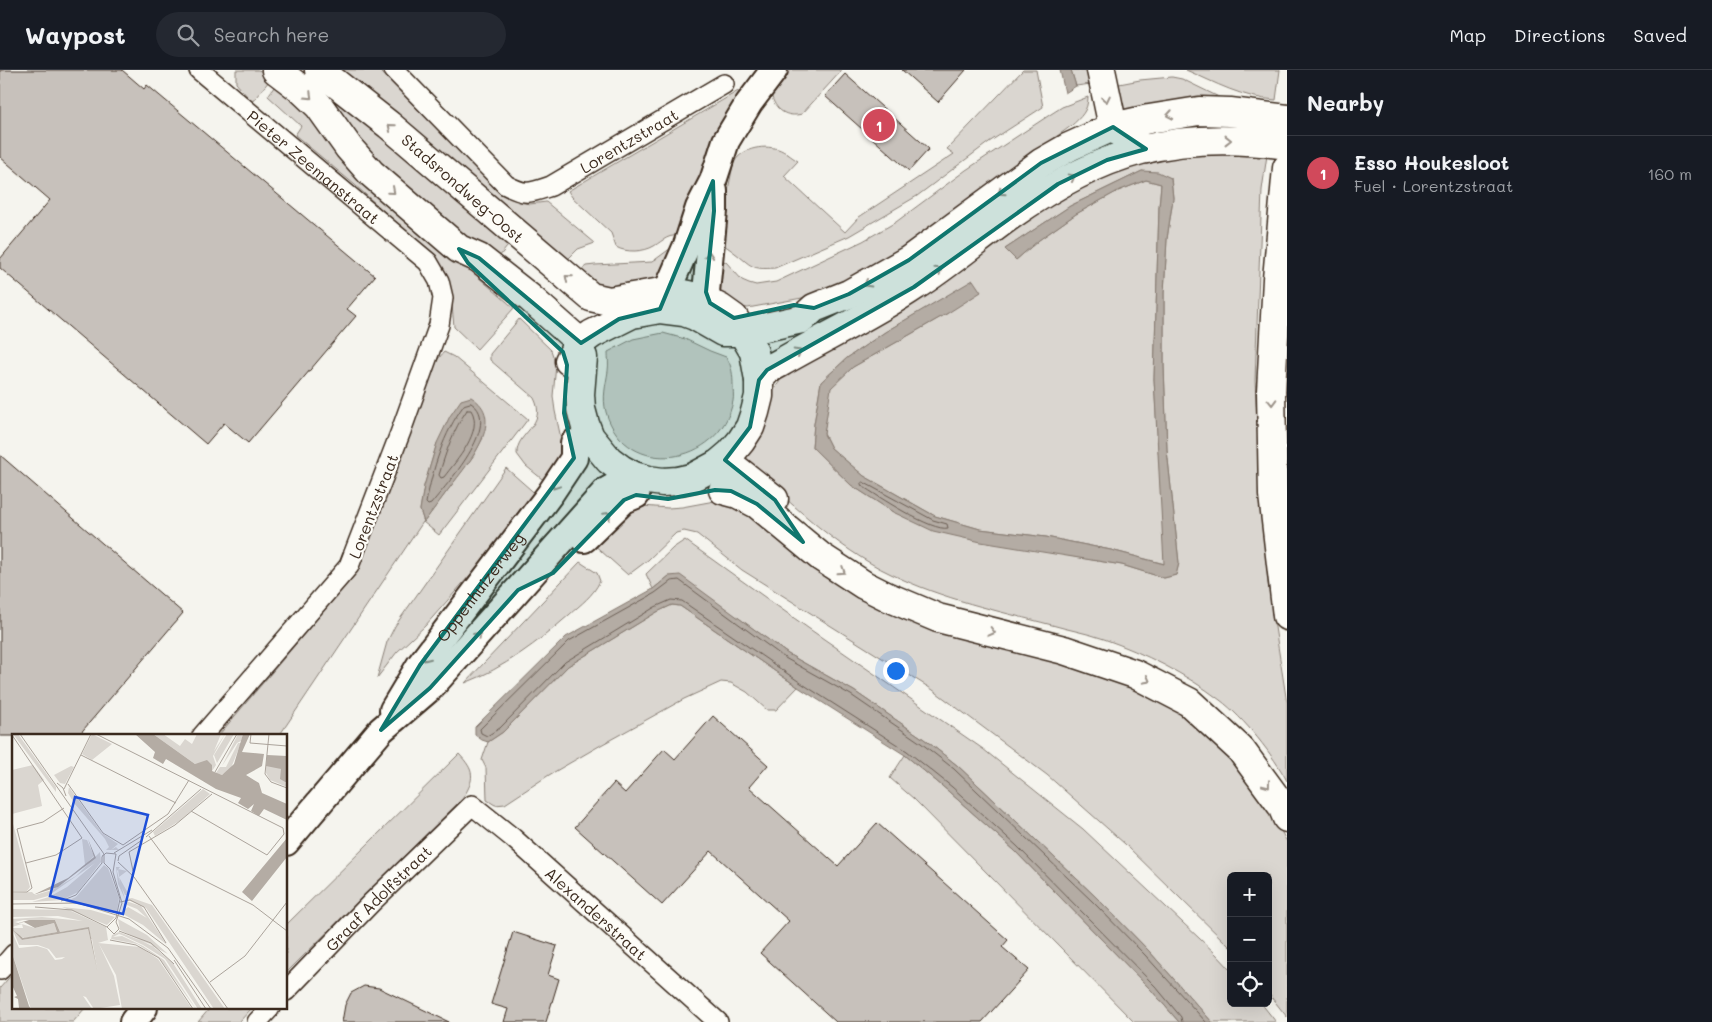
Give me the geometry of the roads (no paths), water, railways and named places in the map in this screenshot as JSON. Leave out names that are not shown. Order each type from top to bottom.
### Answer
[{"type":"main road","points":[[276,70],[319,106],[349,148],[371,173],[459,249],[468,263],[545,332],[563,352],[583,358],[580,394],[581,409],[590,437],[628,486]]},
{"type":"main road","name":"Stadsrondweg-Oost","points":[[319,70],[389,125],[591,296],[609,301],[664,300]]},
{"type":"main road","points":[[664,300],[687,245],[699,208],[713,181],[726,142],[749,103],[774,70]]},
{"type":"main road","points":[[1101,70],[1113,128],[1134,144],[1146,149]]},
{"type":"main road","points":[[664,300],[723,332],[738,325],[802,319],[814,308],[850,294],[909,260],[1041,164],[1069,147],[1113,128],[1158,117],[1199,111],[1287,118]]},
{"type":"main road","points":[[759,380],[767,370],[914,287],[1009,217],[1058,184],[1107,160],[1146,149],[1182,142],[1248,140],[1287,144]]},
{"type":"main road","points":[[1286,173],[1271,391],[1273,495],[1287,616]]},
{"type":"main road","points":[[710,303],[706,292],[714,211],[713,181]]},
{"type":"main road","points":[[628,486],[692,478],[718,464],[741,441],[750,427],[757,404],[759,380],[754,352],[738,325],[720,308],[710,303],[688,295],[664,300],[619,319],[592,334],[572,355],[562,397],[564,413],[574,443],[581,456],[602,478],[668,499],[684,498],[723,490],[738,494],[757,504],[821,557],[848,575],[888,597],[913,608],[964,625],[1064,650],[1135,674],[1189,702],[1241,750],[1282,806],[1287,818]]},
{"type":"main road","name":"Oppenhuizerweg","points":[[381,730],[420,665],[550,494],[574,458],[574,443]]},
{"type":"main road","points":[[718,464],[732,466],[775,500],[803,542]]},
{"type":"main road","name":"Oppenhuizerweg","points":[[288,840],[381,730],[430,688],[606,491],[628,486]]},
{"type":"main road","points":[[133,1022],[142,1010]]},
{"type":"street","name":"Pieter Zeemanstraat","points":[[199,70],[428,262]]},
{"type":"street","name":"Lorentzstraat","points":[[394,70],[506,185],[520,192],[531,192],[551,186],[724,84]]},
{"type":"street","name":"Lorentzstraat","points":[[204,734],[349,566],[439,325],[441,290],[439,281],[428,262]]},
{"type":"street","name":"Graaf Adolfstraat","points":[[288,989],[372,902],[472,805]]},
{"type":"street","name":"Alexanderstraat","points":[[472,805],[507,833],[718,1022]]},
{"type":"street","points":[[0,970],[12,956]]},
{"type":"street","points":[[257,1022],[268,1010]]},
{"type":"water","points":[[1060,70],[1071,70],[1076,86],[1065,93]]},
{"type":"water","points":[[1142,171],[1158,172],[1171,178],[1173,198],[1167,239],[1164,293],[1164,366],[1167,450],[1179,563],[1176,575],[1164,578],[1122,565],[981,542],[933,531],[893,512],[851,485],[812,447],[821,382],[847,358],[885,332],[973,280],[981,292],[853,367],[831,388],[824,434],[831,448],[864,476],[935,516],[980,529],[1046,537],[1111,550],[1164,564],[1154,379],[1161,184],[1146,180],[1118,191],[1076,214],[1039,240],[1016,260],[1005,249],[1070,206]]},
{"type":"water","points":[[471,397],[481,406],[486,416],[482,439],[469,462],[424,522],[420,510],[424,486],[437,443],[450,416],[461,400]]},
{"type":"water","points":[[680,575],[788,654],[854,691],[924,739],[958,766],[1097,898],[1149,951],[1212,1022],[1179,1022],[1152,991],[1014,850],[905,755],[798,687],[680,606],[672,605],[657,612],[568,666],[503,732],[488,742],[475,735],[475,727],[566,637],[653,589],[669,576]]},
{"type":"place","name":"Esso Houkesloot","points":[[879,125]]}]
